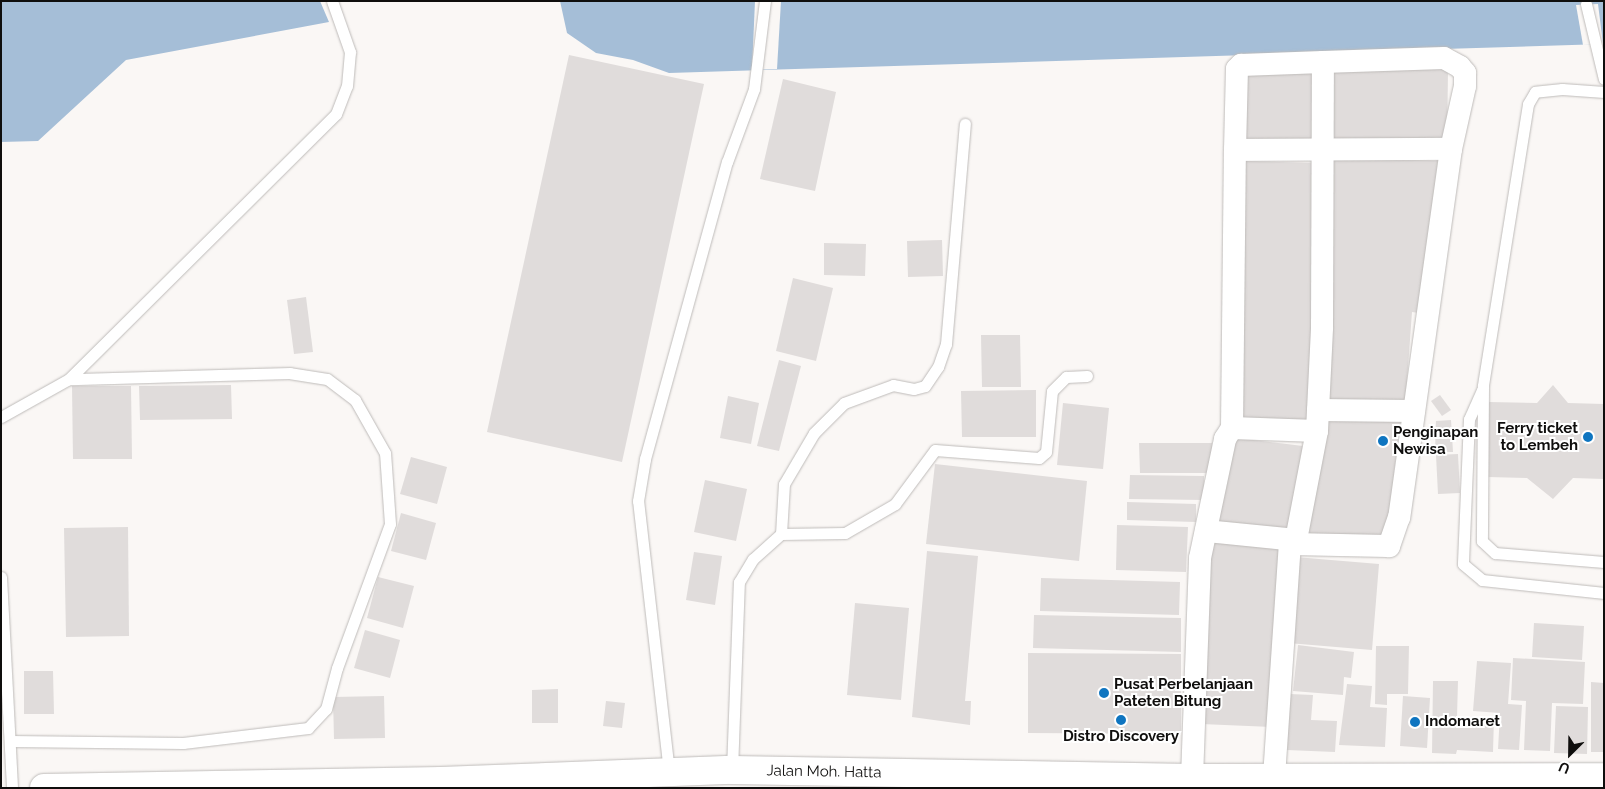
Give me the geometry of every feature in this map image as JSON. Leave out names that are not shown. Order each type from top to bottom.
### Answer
[{"type":"highway","name":"Jalan Moh. Hatta","points":[[44,788],[674,779],[732,770],[1159,783],[1192,778],[1604,777]]},
{"type":"street","points":[[1192,778],[1200,558],[1225,439],[1232,428],[1237,69],[1241,66],[1439,58],[1454,62],[1465,74],[1465,86],[1451,149],[1399,517],[1389,546],[1293,542],[1206,531]]},
{"type":"street","points":[[1274,777],[1293,542],[1317,420],[1322,327],[1323,62]]},
{"type":"street","points":[[1235,150],[1451,149]]},
{"type":"street","points":[[1232,428],[1414,411]]},
{"type":"lane","points":[[1,422],[1,417],[69,379],[336,114],[347,86],[350,52],[332,1]]},
{"type":"lane","points":[[674,779],[638,501],[645,459],[727,162],[754,89],[765,1]]},
{"type":"lane","points":[[1586,4],[1604,79]]},
{"type":"lane","points":[[1604,92],[1562,88],[1535,92],[1528,104],[1483,386],[1482,541],[1495,553],[1604,562]]},
{"type":"lane","points":[[781,534],[784,484],[814,433],[844,403],[893,385],[914,389],[925,386],[938,367],[946,344],[964,124]]},
{"type":"lane","points":[[10,741],[183,743],[308,728],[326,710],[337,668],[390,524],[385,453],[355,400],[327,379],[290,373],[159,379],[69,379]]},
{"type":"lane","points":[[732,770],[739,582],[753,559],[781,534],[845,533],[895,504],[935,450],[1040,458],[1046,452],[1052,391],[1066,377],[1087,376]]},
{"type":"lane","points":[[1483,386],[1469,419],[1463,564],[1482,580],[1604,593]]},
{"type":"lane","points":[[1,578],[12,788]]},
{"type":"water","points":[[1,1],[320,1],[329,22],[126,60],[38,141],[1,142]]},
{"type":"water","points":[[560,1],[1604,1],[1604,44],[669,73],[633,60],[596,53],[567,33]]},
{"type":"pier","points":[[755,1],[781,1],[777,69],[752,70]]},
{"type":"pier","points":[[1598,4],[1603,44],[1583,45],[1576,5]]},
{"type":"building","points":[[569,55],[704,84],[622,462],[487,432]]},
{"type":"building","points":[[1326,67],[1448,69],[1447,148],[1325,146]]},
{"type":"building","points":[[1317,70],[1319,147],[1239,149],[1237,71]]},
{"type":"building","points":[[783,79],[836,92],[815,191],[760,179]]},
{"type":"building","points":[[1330,158],[1438,161],[1419,313],[1412,312],[1405,409],[1328,403]]},
{"type":"building","points":[[1238,161],[1316,163],[1314,420],[1235,419]]},
{"type":"building","points":[[942,240],[943,276],[908,277],[907,241]]},
{"type":"building","points":[[824,243],[866,244],[865,276],[824,275]]},
{"type":"building","points":[[793,278],[833,288],[816,361],[776,351]]},
{"type":"building","points":[[306,297],[313,352],[294,354],[287,300]]},
{"type":"building","points":[[981,335],[1020,335],[1021,387],[982,387]]},
{"type":"building","points":[[779,360],[801,366],[779,451],[757,446]]},
{"type":"building","points":[[231,385],[232,419],[140,420],[139,386]]},
{"type":"building","points":[[1553,385],[1568,403],[1604,404],[1604,479],[1573,478],[1553,499],[1527,478],[1488,477],[1489,402],[1537,403]]},
{"type":"building","points":[[72,386],[131,386],[132,459],[73,459]]},
{"type":"building","points":[[1036,390],[1036,437],[962,437],[961,391]]},
{"type":"building","points":[[1440,395],[1451,410],[1442,416],[1431,401]]},
{"type":"building","points":[[728,396],[759,403],[751,444],[720,438]]},
{"type":"building","points":[[1063,403],[1109,408],[1103,469],[1057,465]]},
{"type":"building","points":[[1325,419],[1400,422],[1386,544],[1301,539]]},
{"type":"building","points":[[1451,420],[1453,452],[1435,452],[1436,421]]},
{"type":"building","points":[[1228,437],[1303,446],[1293,537],[1218,529]]},
{"type":"building","points":[[1139,443],[1212,443],[1212,473],[1140,473]]},
{"type":"building","points":[[1458,454],[1460,493],[1438,494],[1436,455]]},
{"type":"building","points":[[411,457],[447,467],[437,504],[400,494]]},
{"type":"building","points":[[935,464],[1087,481],[1079,561],[926,544]]},
{"type":"building","points":[[1130,475],[1204,476],[1204,500],[1129,499]]},
{"type":"building","points":[[705,480],[747,489],[736,541],[694,532]]},
{"type":"building","points":[[1127,502],[1196,504],[1196,522],[1127,520]]},
{"type":"building","points":[[401,513],[436,523],[426,560],[391,551]]},
{"type":"building","points":[[1117,525],[1188,527],[1186,572],[1116,570]]},
{"type":"building","points":[[128,527],[129,636],[66,637],[64,528]]},
{"type":"building","points":[[1210,539],[1281,542],[1273,727],[1201,724]]},
{"type":"building","points":[[927,551],[978,556],[965,701],[971,701],[970,725],[912,717]]},
{"type":"building","points":[[694,552],[722,556],[715,605],[686,600]]},
{"type":"building","points":[[1295,557],[1379,564],[1372,650],[1288,643]]},
{"type":"building","points":[[378,577],[414,586],[403,628],[367,618]]},
{"type":"building","points":[[1041,578],[1180,582],[1179,615],[1040,611]]},
{"type":"building","points":[[855,603],[909,608],[901,700],[847,695]]},
{"type":"building","points":[[1034,615],[1181,618],[1181,652],[1033,648]]},
{"type":"building","points":[[1534,623],[1584,626],[1582,660],[1532,657]]},
{"type":"building","points":[[365,630],[400,640],[390,678],[354,668]]},
{"type":"building","points":[[1298,645],[1354,652],[1351,678],[1344,677],[1343,695],[1293,691]]},
{"type":"building","points":[[1376,646],[1409,646],[1408,694],[1387,694],[1387,705],[1375,704]]},
{"type":"building","name":"Pusat Perbelanjaan Pateten Bitung","points":[[1028,653],[1181,654],[1181,734],[1028,733]]},
{"type":"building","points":[[1513,658],[1585,662],[1583,704],[1552,703],[1550,751],[1524,750],[1526,701],[1511,700]]},
{"type":"building","points":[[1477,661],[1511,663],[1508,704],[1522,705],[1519,750],[1498,749],[1500,713],[1473,711]]},
{"type":"building","points":[[24,671],[53,671],[54,714],[24,714]]},
{"type":"building","points":[[1433,681],[1458,681],[1457,717],[1494,718],[1493,752],[1457,750],[1456,754],[1432,753]]},
{"type":"building","points":[[1591,682],[1604,683],[1604,752],[1591,752]]},
{"type":"building","points":[[1347,684],[1372,686],[1370,707],[1387,708],[1385,747],[1339,745]]},
{"type":"building","points":[[558,689],[558,723],[532,723],[532,690]]},
{"type":"building","points":[[1290,694],[1313,695],[1311,720],[1337,721],[1335,752],[1287,750]]},
{"type":"building","points":[[384,696],[385,738],[334,739],[333,697]]},
{"type":"building","name":"Indomaret","points":[[1403,696],[1430,698],[1427,748],[1400,746]]},
{"type":"building","points":[[606,701],[625,703],[622,728],[603,726]]},
{"type":"building","points":[[1556,706],[1588,707],[1587,754],[1554,753]]},
{"type":"place","name":"Ferry ticket to Lembeh","points":[[1588,437]]},
{"type":"place","name":"Penginapan Newisa","points":[[1383,441]]},
{"type":"place","name":"Pusat Perbelanjaan Pateten Bitung","points":[[1104,693]]},
{"type":"place","name":"Distro Discovery","points":[[1121,720]]},
{"type":"place","name":"Indomaret","points":[[1415,722]]}]
